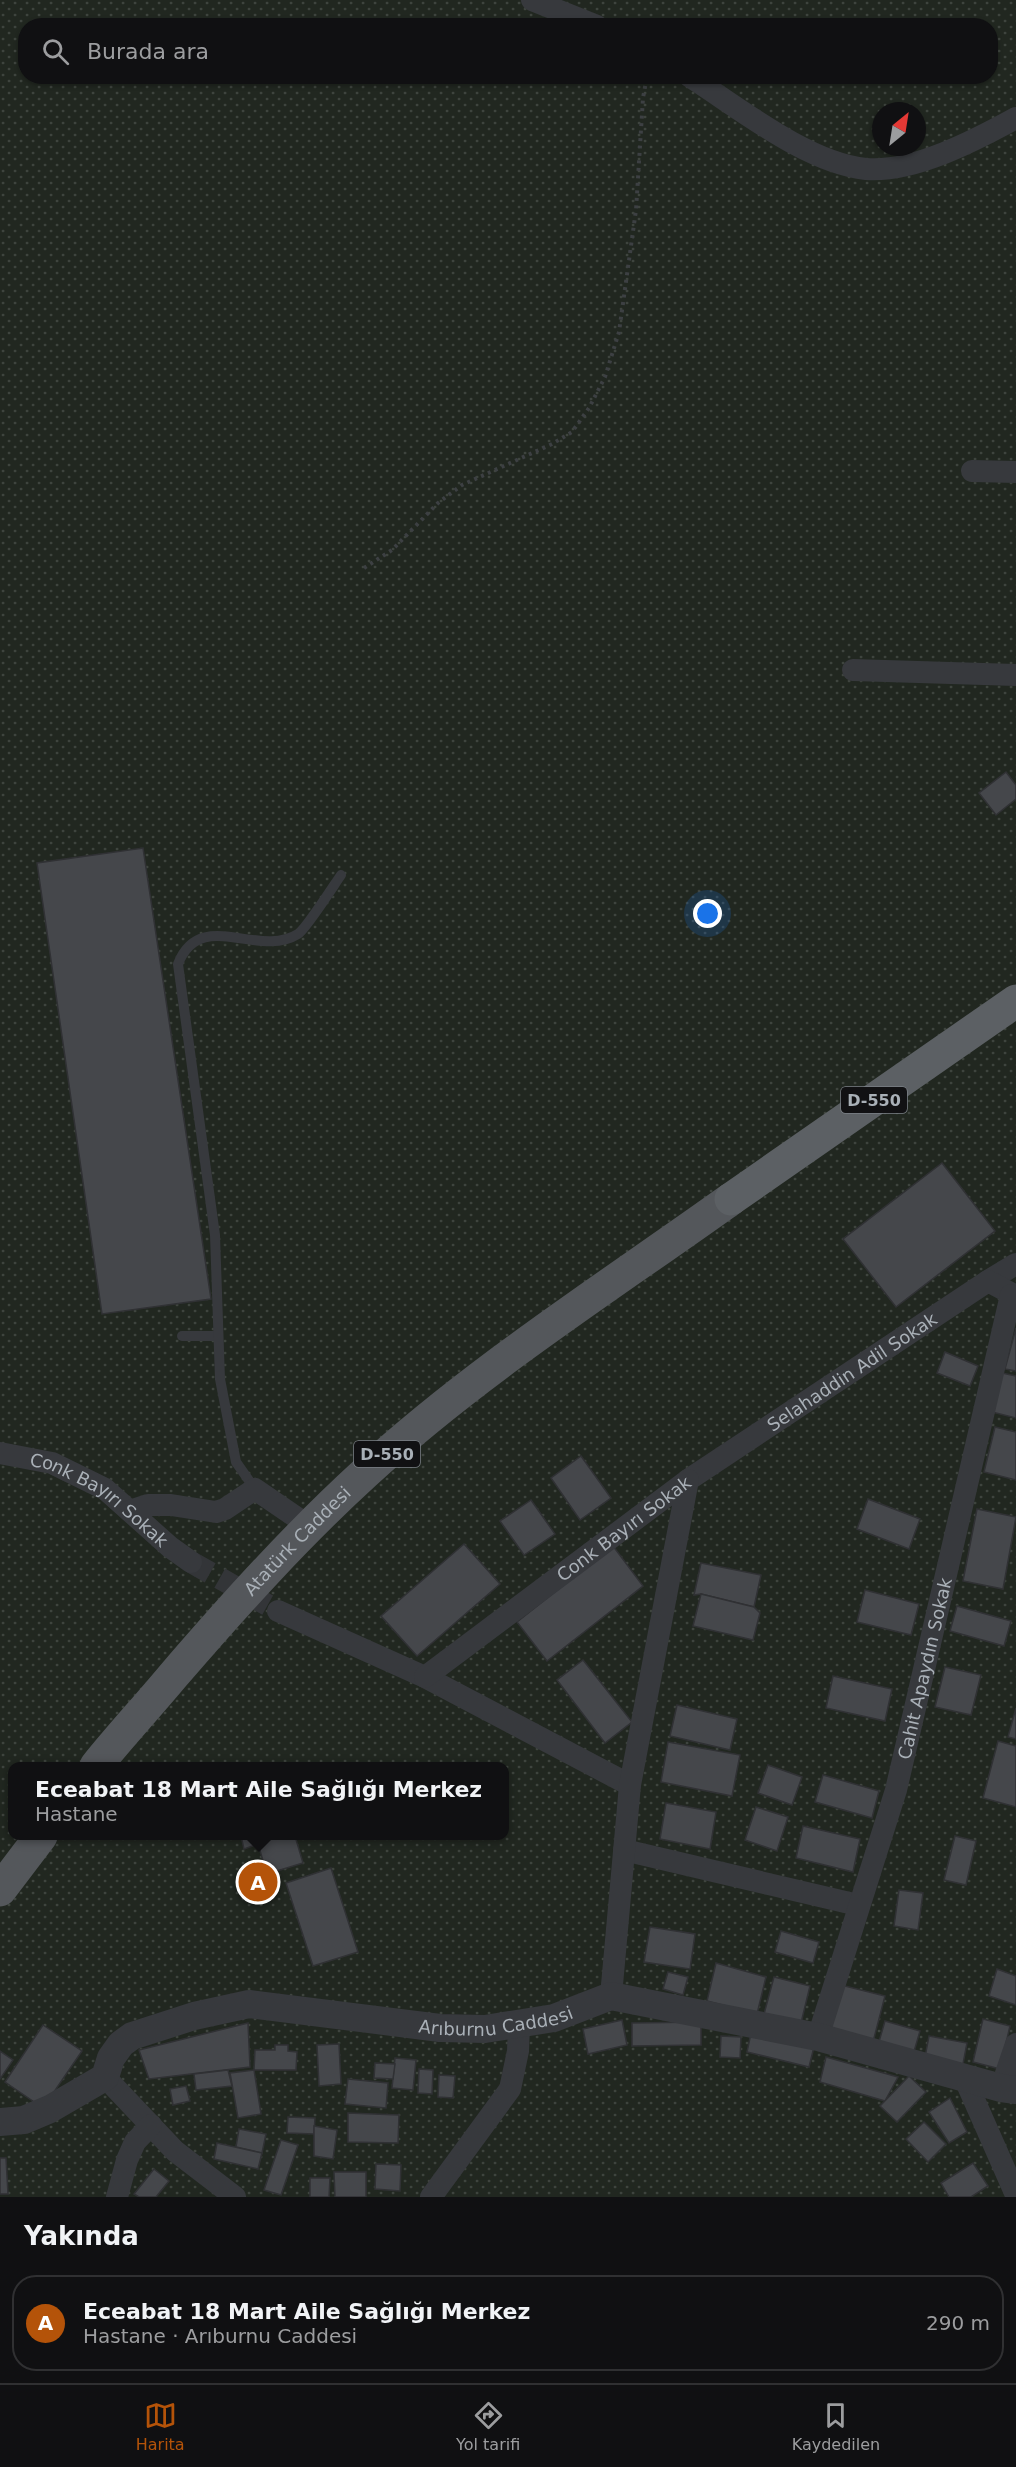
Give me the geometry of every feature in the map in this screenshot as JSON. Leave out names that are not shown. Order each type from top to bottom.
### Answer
[{"type":"highway","name":"D-550","points":[[731,1199],[1016,1001]]},
{"type":"highway","name":"D-550","points":[[731,1199],[1016,1023]]},
{"type":"main road","name":"Atatürk Caddesi","points":[[100,1762],[244,1594],[309,1526],[366,1472],[444,1407],[519,1350],[731,1199]]},
{"type":"main road","points":[[0,1890],[39,1840]]},
{"type":"street","points":[[532,0],[577,18]]},
{"type":"street","points":[[701,84],[795,144],[827,160],[867,169],[905,166],[950,150],[1016,118]]},
{"type":"street","points":[[972,471],[1016,472]]},
{"type":"street","points":[[853,670],[1016,675]]},
{"type":"street","name":"Selahaddin Adil Sokak","points":[[688,1480],[1016,1264]]},
{"type":"street","points":[[988,1281],[1013,1296]]},
{"type":"street","name":"Cahit Apaydın Sokak","points":[[818,2037],[896,1790],[1013,1296]]},
{"type":"street","name":"Conk Bayırı Sokak","points":[[0,1453],[52,1463],[105,1489],[170,1547],[191,1562]]},
{"type":"street","name":"Conk Bayırı Sokak","points":[[424,1677],[688,1480]]},
{"type":"street","name":"Conk Bayırı Sokak","points":[[611,1996],[630,1785],[688,1480]]},
{"type":"street","points":[[130,1511],[148,1505],[171,1505],[216,1512],[225,1509],[255,1489],[309,1526]]},
{"type":"street","points":[[278,1611],[424,1677],[630,1785]]},
{"type":"street","points":[[624,1850],[858,1905]]},
{"type":"street","points":[[611,1996],[818,2037],[1008,2089],[1016,2044]]},
{"type":"street","name":"Arıburnu Caddesi","points":[[105,2077],[111,2058],[120,2044],[132,2036],[194,2016],[249,2004],[440,2028],[485,2029],[554,2018],[611,1996]]},
{"type":"street","points":[[430,2197],[510,2089],[518,2051],[519,2025]]},
{"type":"street","points":[[0,2122],[24,2120],[50,2109],[105,2077],[175,2151],[235,2197]]},
{"type":"street","points":[[964,2077],[1016,2195]]},
{"type":"street","points":[[117,2197],[135,2142],[151,2125]]},
{"type":"lane","points":[[255,1489],[236,1462],[220,1379],[215,1235],[178,964],[188,947],[206,936],[272,941],[299,934],[341,874]]},
{"type":"lane","points":[[182,1336],[218,1336]]},
{"type":"path","points":[[364,568],[392,550],[438,503],[462,486],[552,444],[572,432],[590,408],[605,377],[619,332],[636,210],[646,84]]},
{"type":"shaded area","points":[[0,0],[1016,0],[1016,2197],[0,2197]]},
{"type":"building","points":[[1006,772],[1016,785],[1016,799],[996,815],[979,793]]},
{"type":"building","points":[[143,848],[211,1299],[102,1314],[37,863]]},
{"type":"building","points":[[942,1163],[995,1231],[896,1307],[843,1239]]},
{"type":"building","points":[[1016,1328],[1016,1371],[1005,1369]]},
{"type":"building","points":[[945,1352],[978,1366],[970,1386],[937,1373]]},
{"type":"building","points":[[1002,1373],[1016,1376],[1016,1418],[992,1412]]},
{"type":"building","points":[[995,1427],[1016,1432],[1016,1480],[984,1472]]},
{"type":"building","points":[[581,1456],[611,1498],[580,1520],[551,1478]]},
{"type":"building","points":[[868,1499],[920,1519],[909,1549],[857,1529]]},
{"type":"building","points":[[531,1500],[555,1534],[524,1555],[500,1521]]},
{"type":"building","points":[[977,1509],[1016,1517],[1003,1589],[963,1581]]},
{"type":"building","points":[[464,1544],[500,1584],[417,1656],[381,1616]]},
{"type":"building","points":[[613,1546],[643,1586],[547,1661],[517,1622]]},
{"type":"building","points":[[701,1563],[761,1575],[754,1607],[701,1594],[694,1595]]},
{"type":"building","points":[[865,1590],[919,1604],[911,1635],[857,1622]]},
{"type":"building","points":[[701,1594],[754,1607],[760,1613],[753,1640],[693,1626]]},
{"type":"building","points":[[957,1606],[1011,1621],[1004,1646],[950,1631]]},
{"type":"building","points":[[583,1660],[632,1722],[605,1743],[557,1680]]},
{"type":"building","points":[[945,1667],[981,1675],[971,1715],[935,1707]]},
{"type":"building","points":[[833,1676],[892,1689],[885,1721],[826,1708]]},
{"type":"building","points":[[677,1705],[737,1719],[730,1750],[670,1736]]},
{"type":"building","points":[[1016,1708],[1016,1739],[1008,1737]]},
{"type":"building","points":[[998,1741],[1016,1746],[1016,1807],[983,1798]]},
{"type":"building","points":[[668,1742],[740,1755],[732,1796],[661,1782]]},
{"type":"building","points":[[768,1765],[802,1777],[792,1805],[758,1793]]},
{"type":"building","points":[[823,1775],[879,1791],[872,1818],[815,1802]]},
{"type":"building","points":[[666,1803],[716,1812],[710,1849],[660,1839]]},
{"type":"building","points":[[756,1807],[788,1817],[777,1851],[745,1840]]},
{"type":"building","points":[[803,1826],[860,1839],[853,1872],[796,1858]]},
{"type":"building","points":[[955,1836],[976,1841],[966,1885],[944,1880]]},
{"type":"building","points":[[242,1840],[296,1840],[303,1863],[267,1874],[258,1844],[244,1849]]},
{"type":"building","points":[[331,1868],[358,1952],[313,1966],[286,1883]]},
{"type":"building","points":[[899,1890],[923,1893],[918,1930],[894,1926]]},
{"type":"building","points":[[650,1927],[695,1934],[690,1969],[644,1962]]},
{"type":"building","points":[[781,1931],[819,1942],[813,1963],[775,1952]]},
{"type":"building","points":[[716,1963],[766,1977],[757,2014],[707,2001]]},
{"type":"building","points":[[997,1969],[1016,1976],[1016,2005],[989,1996]]},
{"type":"building","points":[[668,1972],[688,1977],[683,1995],[663,1989]]},
{"type":"building","points":[[774,1977],[810,1986],[801,2023],[764,2014]]},
{"type":"building","points":[[841,1985],[885,1996],[873,2042],[829,2031]]},
{"type":"building","points":[[983,2019],[1010,2026],[1000,2069],[973,2062]]},
{"type":"building","points":[[622,2020],[627,2045],[588,2054],[583,2029]]},
{"type":"building","points":[[885,2021],[920,2031],[913,2055],[878,2045]]},
{"type":"building","points":[[701,2022],[701,2045],[632,2046],[632,2023]]},
{"type":"building","points":[[248,2023],[250,2067],[149,2079],[139,2050]]},
{"type":"building","points":[[43,2025],[82,2051],[43,2108],[5,2082]]},
{"type":"building","points":[[751,2033],[814,2047],[809,2067],[747,2052]]},
{"type":"building","points":[[721,2036],[741,2037],[740,2058],[720,2057]]},
{"type":"building","points":[[929,2036],[967,2043],[963,2064],[925,2057]]},
{"type":"building","points":[[339,2044],[341,2084],[319,2086],[317,2045]]},
{"type":"building","points":[[275,2045],[288,2045],[288,2051],[297,2052],[296,2070],[254,2070],[255,2050],[275,2050]]},
{"type":"building","points":[[0,2051],[13,2060],[0,2079]]},
{"type":"building","points":[[826,2057],[898,2077],[885,2101],[820,2082]]},
{"type":"building","points":[[395,2058],[416,2060],[413,2090],[392,2088]]},
{"type":"building","points":[[375,2063],[395,2064],[393,2079],[374,2078]]},
{"type":"building","points":[[419,2069],[433,2070],[432,2094],[418,2093]]},
{"type":"building","points":[[228,2070],[232,2086],[196,2090],[194,2074]]},
{"type":"building","points":[[254,2070],[261,2114],[238,2118],[230,2073]]},
{"type":"building","points":[[439,2075],[455,2076],[453,2098],[438,2097]]},
{"type":"building","points":[[909,2076],[926,2092],[897,2122],[880,2106]]},
{"type":"building","points":[[348,2079],[388,2083],[386,2108],[345,2104]]},
{"type":"building","points":[[186,2086],[190,2101],[173,2105],[170,2089]]},
{"type":"building","points":[[950,2098],[967,2132],[949,2143],[929,2112]]},
{"type":"building","points":[[348,2113],[399,2115],[398,2143],[348,2142]]},
{"type":"building","points":[[288,2117],[315,2118],[314,2134],[287,2133]]},
{"type":"building","points":[[924,2122],[946,2144],[928,2162],[906,2139]]},
{"type":"building","points":[[314,2126],[337,2130],[333,2159],[314,2156]]},
{"type":"building","points":[[239,2129],[266,2134],[262,2153],[236,2147]]},
{"type":"building","points":[[281,2140],[298,2145],[281,2195],[264,2190]]},
{"type":"building","points":[[217,2143],[262,2153],[258,2169],[214,2159]]},
{"type":"building","points":[[0,2158],[6,2158],[8,2194],[0,2194]]},
{"type":"building","points":[[973,2163],[988,2186],[971,2197],[949,2197],[941,2183]]},
{"type":"building","points":[[376,2164],[401,2165],[400,2191],[375,2189]]},
{"type":"building","points":[[154,2169],[169,2181],[156,2197],[139,2197],[134,2194]]},
{"type":"building","points":[[334,2172],[366,2172],[366,2197],[335,2197]]},
{"type":"building","points":[[310,2178],[330,2178],[329,2197],[310,2197]]},
{"type":"tunnel","points":[[191,1562],[278,1611]]},
{"type":"place","name":"Eceabat 18 Mart Aile Sağlığı Merkez","points":[[258,1882]]}]
